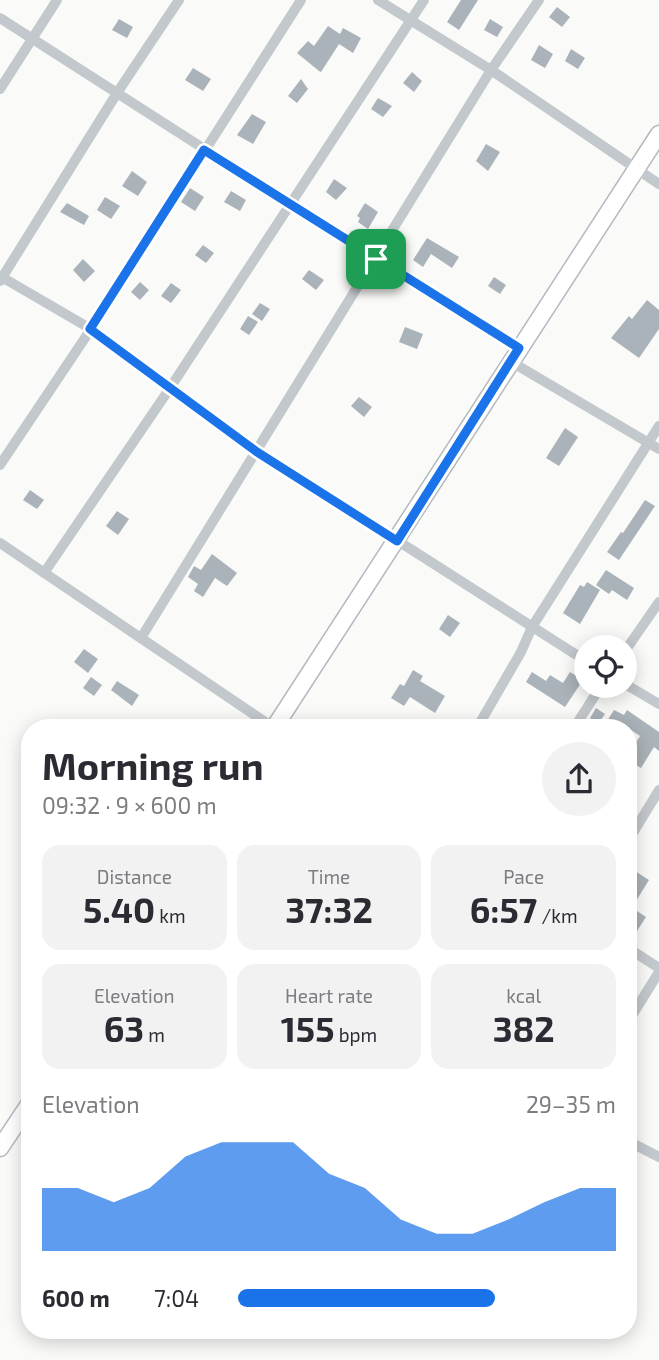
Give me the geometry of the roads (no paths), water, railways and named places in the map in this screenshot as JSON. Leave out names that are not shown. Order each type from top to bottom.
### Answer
[{"type":"street","points":[[0,89],[57,0]]},
{"type":"street","points":[[180,0],[117,93],[1,278],[90,329],[257,452],[574,653]]},
{"type":"street","points":[[0,465],[301,0]]},
{"type":"street","points":[[378,0],[491,70],[659,184]]},
{"type":"street","points":[[44,573],[170,388],[424,0]]},
{"type":"street","points":[[141,638],[491,70],[539,0]]},
{"type":"street","points":[[0,18],[376,259],[659,449]]},
{"type":"street","points":[[280,719],[659,134]]},
{"type":"street","points":[[482,719],[521,652],[532,627],[659,426]]},
{"type":"street","points":[[0,543],[261,719]]},
{"type":"street","points":[[636,635],[659,603]]},
{"type":"street","points":[[637,691],[659,704]]},
{"type":"street","points":[[580,719],[593,698]]},
{"type":"street","points":[[637,826],[659,790]]},
{"type":"street","points":[[637,954],[659,970],[637,1007]]},
{"type":"street","points":[[0,1148],[21,1116]]},
{"type":"street","points":[[637,1146],[659,1157]]}]
